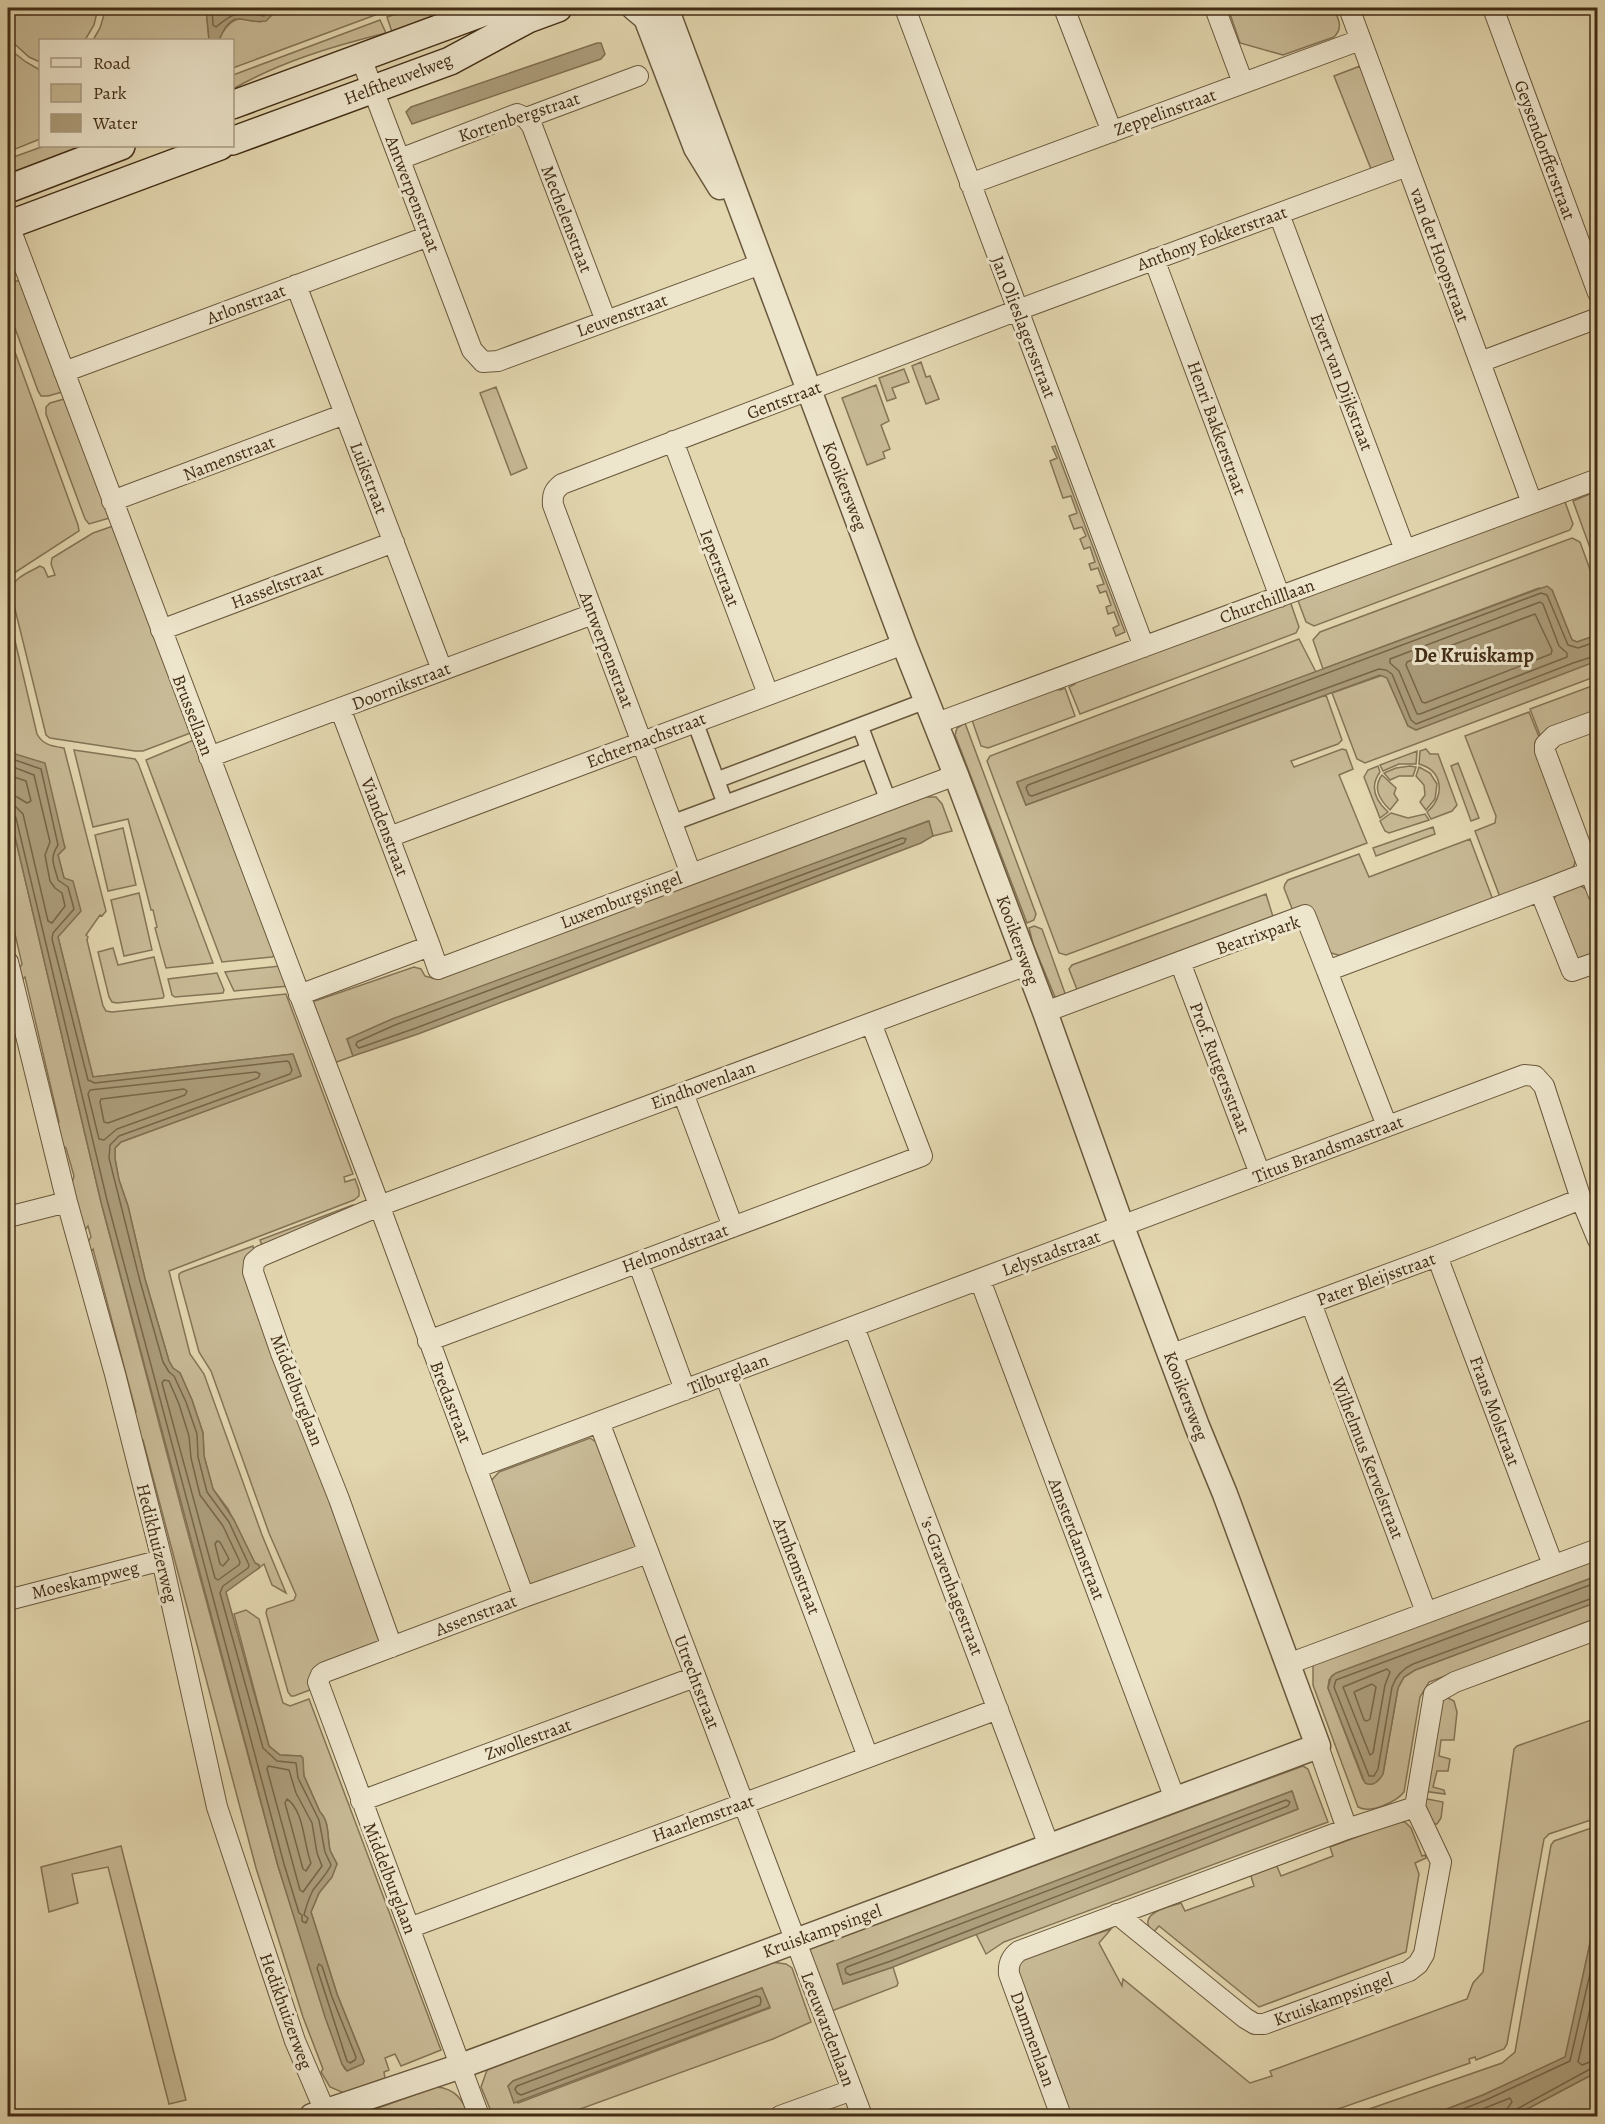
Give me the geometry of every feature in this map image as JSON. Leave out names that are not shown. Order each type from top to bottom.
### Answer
[{"type":"main road","name":"Helftheuvelweg","points":[[234,104],[495,8]]},
{"type":"main road","name":"Helftheuvelweg","points":[[234,140],[450,60],[528,19],[558,8]]},
{"type":"main road","points":[[8,189],[118,147]]},
{"type":"main road","points":[[8,224],[217,147]]},
{"type":"street","name":"Kooikersweg","points":[[634,8],[646,18],[696,148],[743,218]]},
{"type":"street","name":"Kooikersweg","points":[[666,8],[904,644],[937,723],[1170,1356],[1225,1494],[1288,1664]]},
{"type":"street","name":"Jan Olieslagersstraat","points":[[904,8],[1144,647]]},
{"type":"street","points":[[1064,8],[1112,132]]},
{"type":"street","name":"van der Hoopstraat","points":[[1348,8],[1532,503]]},
{"type":"street","name":"Geysendorfferstraat","points":[[1493,8],[1598,293]]},
{"type":"street","points":[[1221,9],[1243,83]]},
{"type":"street","name":"Zeppelinstraat","points":[[970,184],[1360,40]]},
{"type":"street","name":"Antwerpenstraat","points":[[361,58],[472,350],[483,362]]},
{"type":"street","name":"Kortenbergstraat","points":[[400,159],[517,114],[526,118],[638,76]]},
{"type":"street","name":"Mechelenstraat","points":[[526,118],[532,126],[606,321]]},
{"type":"street","name":"Anthony Fokkerstraat","points":[[1018,310],[1407,166]]},
{"type":"street","name":"Evert van Dijkstraat","points":[[1280,214],[1405,550]]},
{"type":"street","name":"Brussellaan","points":[[8,224],[379,1206]]},
{"type":"street","name":"Arlonstraat","points":[[64,372],[429,236]]},
{"type":"street","name":"Henri Bakkerstraat","points":[[1154,259],[1280,597]]},
{"type":"street","name":"Leuvenstraat","points":[[483,362],[498,361],[760,264]]},
{"type":"street","name":"Luikstraat","points":[[297,285],[442,670]]},
{"type":"street","name":"Gentstraat","points":[[553,493],[562,484],[1018,310]]},
{"type":"street","points":[[1480,362],[1598,318]]},
{"type":"street","name":"Namenstraat","points":[[112,501],[345,414]]},
{"type":"street","name":"Ieperstraat","points":[[673,441],[768,694]]},
{"type":"street","name":"Churchilllaan","points":[[937,723],[1598,479]]},
{"type":"street","name":"Antwerpenstraat","points":[[553,493],[553,506],[691,874]]},
{"type":"street","name":"Hasseltstraat","points":[[161,630],[394,542]]},
{"type":"street","name":"Doornikstraat","points":[[209,758],[593,614]]},
{"type":"street","name":"Echternachstraat","points":[[389,837],[904,644]]},
{"type":"street","points":[[717,780],[928,700]]},
{"type":"street","name":"Viandenstraat","points":[[340,708],[430,946]]},
{"type":"street","points":[[1598,720],[1554,736],[1545,745],[1545,751],[1598,893]]},
{"type":"street","points":[[695,722],[725,803]]},
{"type":"street","points":[[860,726],[888,800]]},
{"type":"street","points":[[672,823],[869,750]]},
{"type":"street","name":"Luxemburgsingel","points":[[430,946],[438,969],[956,775]]},
{"type":"street","points":[[1387,1126],[1327,971],[1589,873]]},
{"type":"street","points":[[1540,891],[1572,971],[1598,962]]},
{"type":"street","name":"Beatrixpark","points":[[1045,1012],[1305,915],[1327,971]]},
{"type":"street","points":[[299,995],[430,946]]},
{"type":"street","name":"Hedikhuizerweg","points":[[8,962],[67,1202],[115,1374],[162,1560],[217,1807],[321,2115]]},
{"type":"street","name":"Prof. Rutgersstraat","points":[[1180,962],[1260,1174]]},
{"type":"street","name":"Eindhovenlaan","points":[[379,1206],[1027,965]]},
{"type":"street","name":"Helmondstraat","points":[[428,1341],[921,1156],[871,1023]]},
{"type":"street","name":"Titus Brandsmastraat","points":[[1122,1227],[1524,1075],[1535,1076],[1544,1086],[1581,1199]]},
{"type":"street","points":[[683,1093],[733,1227]]},
{"type":"street","points":[[1581,1199],[1598,1240]]},
{"type":"street","name":"Pater Bleijsstraat","points":[[1170,1356],[1437,1256],[1581,1199]]},
{"type":"street","points":[[8,1217],[67,1202]]},
{"type":"street","name":"Bredastraat","points":[[379,1206],[524,1597]]},
{"type":"street","name":"Middelburglaan","points":[[379,1206],[261,1256],[254,1262],[254,1272],[281,1353],[339,1499],[392,1647]]},
{"type":"street","name":"Lelystadstraat","points":[[980,1280],[1122,1227]]},
{"type":"street","name":"Frans Molstraat","points":[[1437,1256],[1553,1565]]},
{"type":"street","points":[[638,1262],[686,1390]]},
{"type":"street","name":"Tilburglaan","points":[[476,1468],[980,1280]]},
{"type":"street","name":"Amsterdamstraat","points":[[980,1280],[1175,1799]]},
{"type":"street","name":"Wilhelmus Kervelstraat","points":[[1311,1304],[1426,1612]]},
{"type":"street","name":"'s-Gravenhagestraat","points":[[854,1327],[1049,1846]]},
{"type":"street","name":"Arnhemstraat","points":[[725,1375],[868,1757]]},
{"type":"street","name":"Utrechtstraat","points":[[599,1422],[794,1941]]},
{"type":"street","points":[[1347,1829],[1288,1664],[1598,1549]]},
{"type":"street","name":"Assenstraat","points":[[320,1691],[318,1682],[325,1672],[648,1553]]},
{"type":"street","name":"Moeskampweg","points":[[8,1600],[162,1560]]},
{"type":"street","points":[[1117,1914],[1347,1829],[1415,1807],[1434,1694],[1455,1682],[1598,1629]]},
{"type":"street","name":"Zwollestraat","points":[[361,1801],[695,1677]]},
{"type":"street","name":"Middelburglaan","points":[[320,1691],[461,2066]]},
{"type":"street","name":"Haarlemstraat","points":[[409,1928],[998,1709]]},
{"type":"street","name":"Kruiskampsingel","points":[[321,2115],[461,2066],[1318,1746]]},
{"type":"street","name":"Kruiskampsingel","points":[[1117,1914],[1245,2018],[1255,2024],[1264,2024],[1409,1971],[1418,1964],[1424,1954],[1441,1862],[1415,1807]]},
{"type":"street","name":"Dammenlaan","points":[[1062,2116],[1009,1974],[1011,1960],[1019,1951],[1117,1914]]},
{"type":"street","name":"Leeuwardenlaan","points":[[794,1941],[862,2116]]},
{"type":"street","points":[[461,2066],[479,2116]]},
{"type":"street","points":[[780,2116],[852,2090]]},
{"type":"green space","points":[[8,8],[98,8],[94,25],[86,39],[39,39],[39,62],[29,57],[8,38]]},
{"type":"green space","points":[[106,8],[206,8],[209,39],[94,39],[100,28]]},
{"type":"green space","points":[[272,8],[394,8],[234,68],[234,39],[220,39],[225,28],[234,20],[246,18],[260,22],[272,15]]},
{"type":"green space","points":[[414,8],[460,8],[392,32],[387,17]]},
{"type":"green space","points":[[1249,8],[1334,8],[1339,30],[1334,37],[1283,55],[1240,43],[1230,14]]},
{"type":"green space","points":[[380,20],[386,33],[307,56],[234,88],[234,75]]},
{"type":"green space","points":[[8,48],[39,69],[39,139],[8,152]]},
{"type":"green space","points":[[1360,66],[1397,159],[1371,169],[1334,76]]},
{"type":"green space","points":[[41,147],[88,147],[8,176],[8,159]]},
{"type":"green space","points":[[23,279],[66,391],[41,396],[38,391],[8,309],[8,284]]},
{"type":"green space","points":[[8,333],[79,531],[8,577]]},
{"type":"green space","points":[[921,362],[926,377],[930,376],[939,399],[926,404],[912,366]]},
{"type":"green space","points":[[904,369],[909,382],[892,388],[896,398],[887,401],[879,378]]},
{"type":"green space","points":[[876,385],[889,421],[881,425],[890,449],[883,452],[885,458],[867,465],[842,398]]},
{"type":"green space","points":[[496,387],[527,468],[511,475],[480,393]]},
{"type":"green space","points":[[68,398],[113,517],[89,524],[85,519],[46,414],[46,407],[50,403]]},
{"type":"green space","points":[[1055,446],[1125,632],[1116,636],[1113,628],[1119,625],[1114,612],[1108,614],[1106,607],[1111,605],[1106,591],[1100,593],[1097,586],[1104,584],[1098,568],[1091,570],[1089,564],[1095,562],[1090,547],[1084,549],[1080,539],[1086,536],[1082,527],[1074,529],[1069,516],[1077,513],[1071,496],[1063,498],[1050,461],[1057,458],[1052,447]]},
{"type":"green space","points":[[1598,491],[1597,567],[1573,501]]},
{"type":"green space","points":[[1564,499],[1573,524],[1570,530],[1314,626],[1306,622],[1297,598]]},
{"type":"green space","points":[[116,525],[193,732],[143,751],[50,738],[46,735],[11,593],[17,580],[40,566],[44,568],[48,577],[55,575],[51,564],[52,558],[93,533]]},
{"type":"green space","points":[[1572,538],[1580,542],[1597,589],[1597,635],[1577,642],[1572,640],[1552,590],[1539,588],[1323,669],[1313,640],[1320,632]]},
{"type":"green space","points":[[1290,601],[1299,627],[1296,633],[1080,714],[1069,687],[1077,680]]},
{"type":"green space","points":[[8,611],[37,734],[45,743],[64,748],[106,911],[102,916],[100,915],[86,935],[106,1011],[286,994],[353,1174],[344,1177],[345,1182],[355,1179],[359,1190],[359,1196],[354,1200],[169,1271],[190,1354],[204,1374],[262,1535],[286,1593],[272,1585],[264,1564],[259,1568],[259,1565],[255,1563],[228,1509],[213,1489],[204,1456],[203,1433],[180,1373],[169,1361],[145,1279],[128,1206],[119,1180],[115,1148],[121,1142],[301,1076],[293,1054],[93,1077],[58,937],[64,878],[58,855],[65,847],[15,754],[8,722]]},
{"type":"green space","points":[[1299,639],[1316,672],[1017,783],[1026,805],[1326,695],[1342,740],[1338,744],[1291,761],[1294,767],[1342,749],[1346,750],[1353,769],[1339,775],[1367,843],[1066,955],[1059,953],[987,761],[990,756]]},
{"type":"green space","points":[[1597,660],[1597,676],[1365,763],[1357,759],[1332,693],[1383,675],[1387,678],[1408,726],[1416,730]]},
{"type":"green space","points":[[1597,684],[1597,713],[1540,735],[1530,709]]},
{"type":"green space","points":[[1065,688],[1075,716],[988,748],[981,746],[972,720],[1054,689]]},
{"type":"green space","points":[[1529,712],[1539,737],[1535,747],[1576,857],[1574,866],[1569,871],[1500,897],[1475,831],[1495,823],[1496,816],[1465,736]]},
{"type":"green space","points":[[965,723],[1036,914],[1034,920],[1027,923],[955,735],[957,728]]},
{"type":"green space","points":[[196,739],[276,955],[272,957],[222,962],[146,760]]},
{"type":"green space","points":[[1426,749],[1430,754],[1438,754],[1457,805],[1452,811],[1431,819],[1427,812],[1437,799],[1439,785],[1433,772],[1419,764],[1420,751]]},
{"type":"green space","points":[[74,750],[135,759],[138,763],[213,963],[166,968],[128,819],[93,827]]},
{"type":"green space","points":[[1417,751],[1416,764],[1399,764],[1383,771],[1380,765]]},
{"type":"green space","points":[[1458,763],[1479,818],[1471,821],[1451,766]]},
{"type":"green space","points":[[1378,766],[1380,772],[1375,783],[1375,794],[1388,812],[1380,818],[1364,777],[1368,770]]},
{"type":"green space","points":[[1416,767],[1413,776],[1399,776],[1390,780],[1384,773],[1396,768]]},
{"type":"green space","points":[[1419,767],[1430,773],[1437,784],[1435,799],[1426,810],[1420,802],[1425,795],[1424,785],[1416,776]]},
{"type":"green space","points":[[1382,775],[1396,788],[1394,794],[1398,800],[1390,810],[1378,794],[1379,780]]},
{"type":"green space","points":[[925,797],[936,797],[942,804],[952,831],[933,836],[928,821],[347,1039],[353,1056],[334,1063],[312,1002],[414,967],[421,969],[425,976],[436,979]]},
{"type":"green space","points":[[8,807],[101,1202],[182,1511],[278,1866],[342,2064],[345,2069],[364,2061],[337,1994],[311,1912],[319,1893],[337,1864],[330,1850],[325,1820],[304,1776],[301,1756],[280,1755],[269,1746],[234,1614],[246,1610],[259,1619],[283,1703],[290,1706],[309,1699],[441,2050],[401,2066],[395,2054],[385,2058],[389,2070],[384,2072],[385,2078],[344,2093],[330,2087],[321,2072],[323,2069],[303,2017],[256,1868],[143,1440],[132,1433],[129,1424],[136,1412],[93,1249],[87,1256],[83,1250],[91,1237],[88,1226],[82,1234],[70,1189],[74,1176],[66,1148],[55,1141],[52,1134],[59,1122],[25,977],[19,983],[15,975],[22,964],[8,904]]},
{"type":"green space","points":[[1391,813],[1408,818],[1425,814],[1429,820],[1389,833],[1385,831],[1380,821]]},
{"type":"green space","points":[[1433,827],[1435,834],[1376,856],[1373,848]]},
{"type":"green space","points":[[123,828],[136,885],[108,891],[95,835]]},
{"type":"green space","points":[[1470,839],[1493,900],[1342,956],[1331,953],[1293,911],[1284,888],[1288,880],[1359,854],[1369,877]]},
{"type":"green space","points":[[1578,885],[1592,896],[1598,926],[1597,955],[1580,959],[1575,957],[1553,902],[1556,894]]},
{"type":"green space","points":[[139,893],[152,950],[124,956],[111,900]]},
{"type":"green space","points":[[1266,894],[1274,920],[1078,992],[1069,969],[1072,965]]},
{"type":"green space","points":[[1034,926],[1042,929],[1066,996],[1055,997],[1033,944],[1029,928]]},
{"type":"green space","points":[[113,948],[118,965],[154,957],[163,998],[112,1002],[98,952]]},
{"type":"green space","points":[[280,966],[288,986],[234,991],[225,972]]},
{"type":"green space","points":[[217,973],[224,990],[223,993],[175,997],[172,995],[168,979]]},
{"type":"green space","points":[[353,1205],[357,1214],[263,1248],[260,1240]]},
{"type":"green space","points":[[253,1246],[381,1638],[378,1643],[315,1688],[294,1696],[288,1692],[266,1613],[267,1609],[294,1600],[296,1595],[269,1533],[211,1371],[199,1352],[179,1278],[182,1272]]},
{"type":"green space","points":[[590,1438],[599,1444],[636,1547],[529,1587],[489,1483],[499,1472]]},
{"type":"green space","points":[[1597,1556],[1597,1576],[1333,1675],[1329,1680],[1328,1688],[1363,1780],[1370,1784],[1383,1774],[1398,1688],[1404,1677],[1415,1670],[1597,1602],[1597,1618],[1429,1682],[1420,1697],[1404,1792],[1395,1800],[1376,1808],[1358,1807],[1313,1685],[1313,1663]]},
{"type":"green space","points":[[1446,1697],[1454,1701],[1457,1712],[1454,1740],[1441,1740],[1439,1756],[1450,1759],[1448,1771],[1437,1771],[1433,1787],[1444,1790],[1445,1794],[1423,1791],[1437,1704]]},
{"type":"green space","points":[[1597,1718],[1597,1818],[1549,1834],[1544,1839],[1507,2044],[1504,2049],[1476,2060],[1475,2057],[1469,2059],[1470,2063],[1318,2116],[1070,2116],[1014,1971],[1017,1963],[1026,1957],[1111,1929],[1099,1943],[1122,1986],[1123,1979],[1250,2083],[1272,2076],[1270,2071],[1467,1999],[1473,1983],[1483,1972],[1514,1749]]},
{"type":"green space","points":[[1303,1766],[1308,1769],[1328,1822],[1004,1942],[986,1954],[976,1934],[1298,1809],[1292,1791],[837,1964],[843,1984],[893,1967],[898,1983],[897,1986],[829,2012],[808,1953],[811,1948]]},
{"type":"green space","points":[[1422,1798],[1443,1802],[1441,1818],[1437,1824],[1432,1824]]},
{"type":"green space","points":[[1397,1822],[1405,1822],[1411,1828],[1422,1856],[1425,1855],[1426,1858],[1415,1863],[1419,1874],[1406,1952],[1259,2007],[1159,1926],[1151,1935],[1148,1921],[1157,1911],[1181,1903],[1185,1911],[1254,1886],[1250,1873],[1276,1864],[1281,1876],[1333,1856],[1330,1847]]},
{"type":"green space","points":[[1597,1826],[1597,1911],[1566,2057],[1483,2095],[1429,2116],[1349,2116],[1502,2063],[1515,2052],[1551,1845],[1554,1841]]},
{"type":"green space","points":[[121,1846],[186,2100],[169,2104],[108,1867],[72,1874],[78,1903],[49,1912],[41,1867]]},
{"type":"green space","points":[[771,1962],[786,1964],[792,1968],[811,2022],[773,2039],[561,2116],[493,2116],[481,2087],[487,2070]],"holes":[[[762,1988],[770,2008],[518,2103],[508,2086],[513,2081]]]},
{"type":"green space","points":[[1597,2072],[1597,2116],[1514,2116]]},
{"type":"green space","points":[[436,2087],[453,2092],[464,2105],[469,2116],[449,2116],[438,2109],[416,2116],[356,2116]]},
{"type":"water","points":[[206,8],[272,8],[272,15],[266,21],[234,20],[224,29],[219,39],[209,39]]},
{"type":"water","points":[[601,43],[605,54],[601,59],[412,124],[406,112],[411,107]]},
{"type":"water","points":[[1547,586],[1552,590],[1572,640],[1577,642],[1597,635],[1597,661],[1416,730],[1408,726],[1387,678],[1380,675],[1026,805],[1017,782]]},
{"type":"water","points":[[8,722],[15,754],[45,763],[65,848],[58,855],[64,878],[73,881],[81,911],[58,937],[93,1077],[293,1054],[301,1076],[121,1142],[115,1148],[115,1159],[145,1279],[169,1361],[180,1373],[203,1433],[204,1456],[213,1489],[234,1520],[255,1563],[259,1565],[259,1568],[226,1592],[269,1746],[280,1755],[303,1758],[304,1776],[325,1820],[330,1850],[337,1864],[332,1877],[319,1893],[311,1912],[337,1994],[364,2061],[363,2064],[347,2071],[342,2064],[325,2017],[278,1866],[101,1202],[8,807]]},
{"type":"water","points":[[929,821],[933,836],[921,843],[418,1034],[353,1056],[347,1039],[392,1019]]},
{"type":"water","points":[[1597,1576],[1597,1602],[1415,1670],[1404,1677],[1398,1688],[1383,1774],[1376,1783],[1365,1783],[1328,1688],[1331,1677],[1336,1673]]},
{"type":"water","points":[[1292,1791],[1298,1809],[893,1967],[843,1984],[837,1964]]},
{"type":"water","points":[[1597,1911],[1597,2072],[1514,2116],[1429,2116],[1483,2095],[1565,2057]]},
{"type":"water","points":[[762,1988],[770,2007],[514,2103],[508,2086],[513,2081]]},
{"type":"district","name":"De Kruiskamp","points":[[1474,655]]}]
